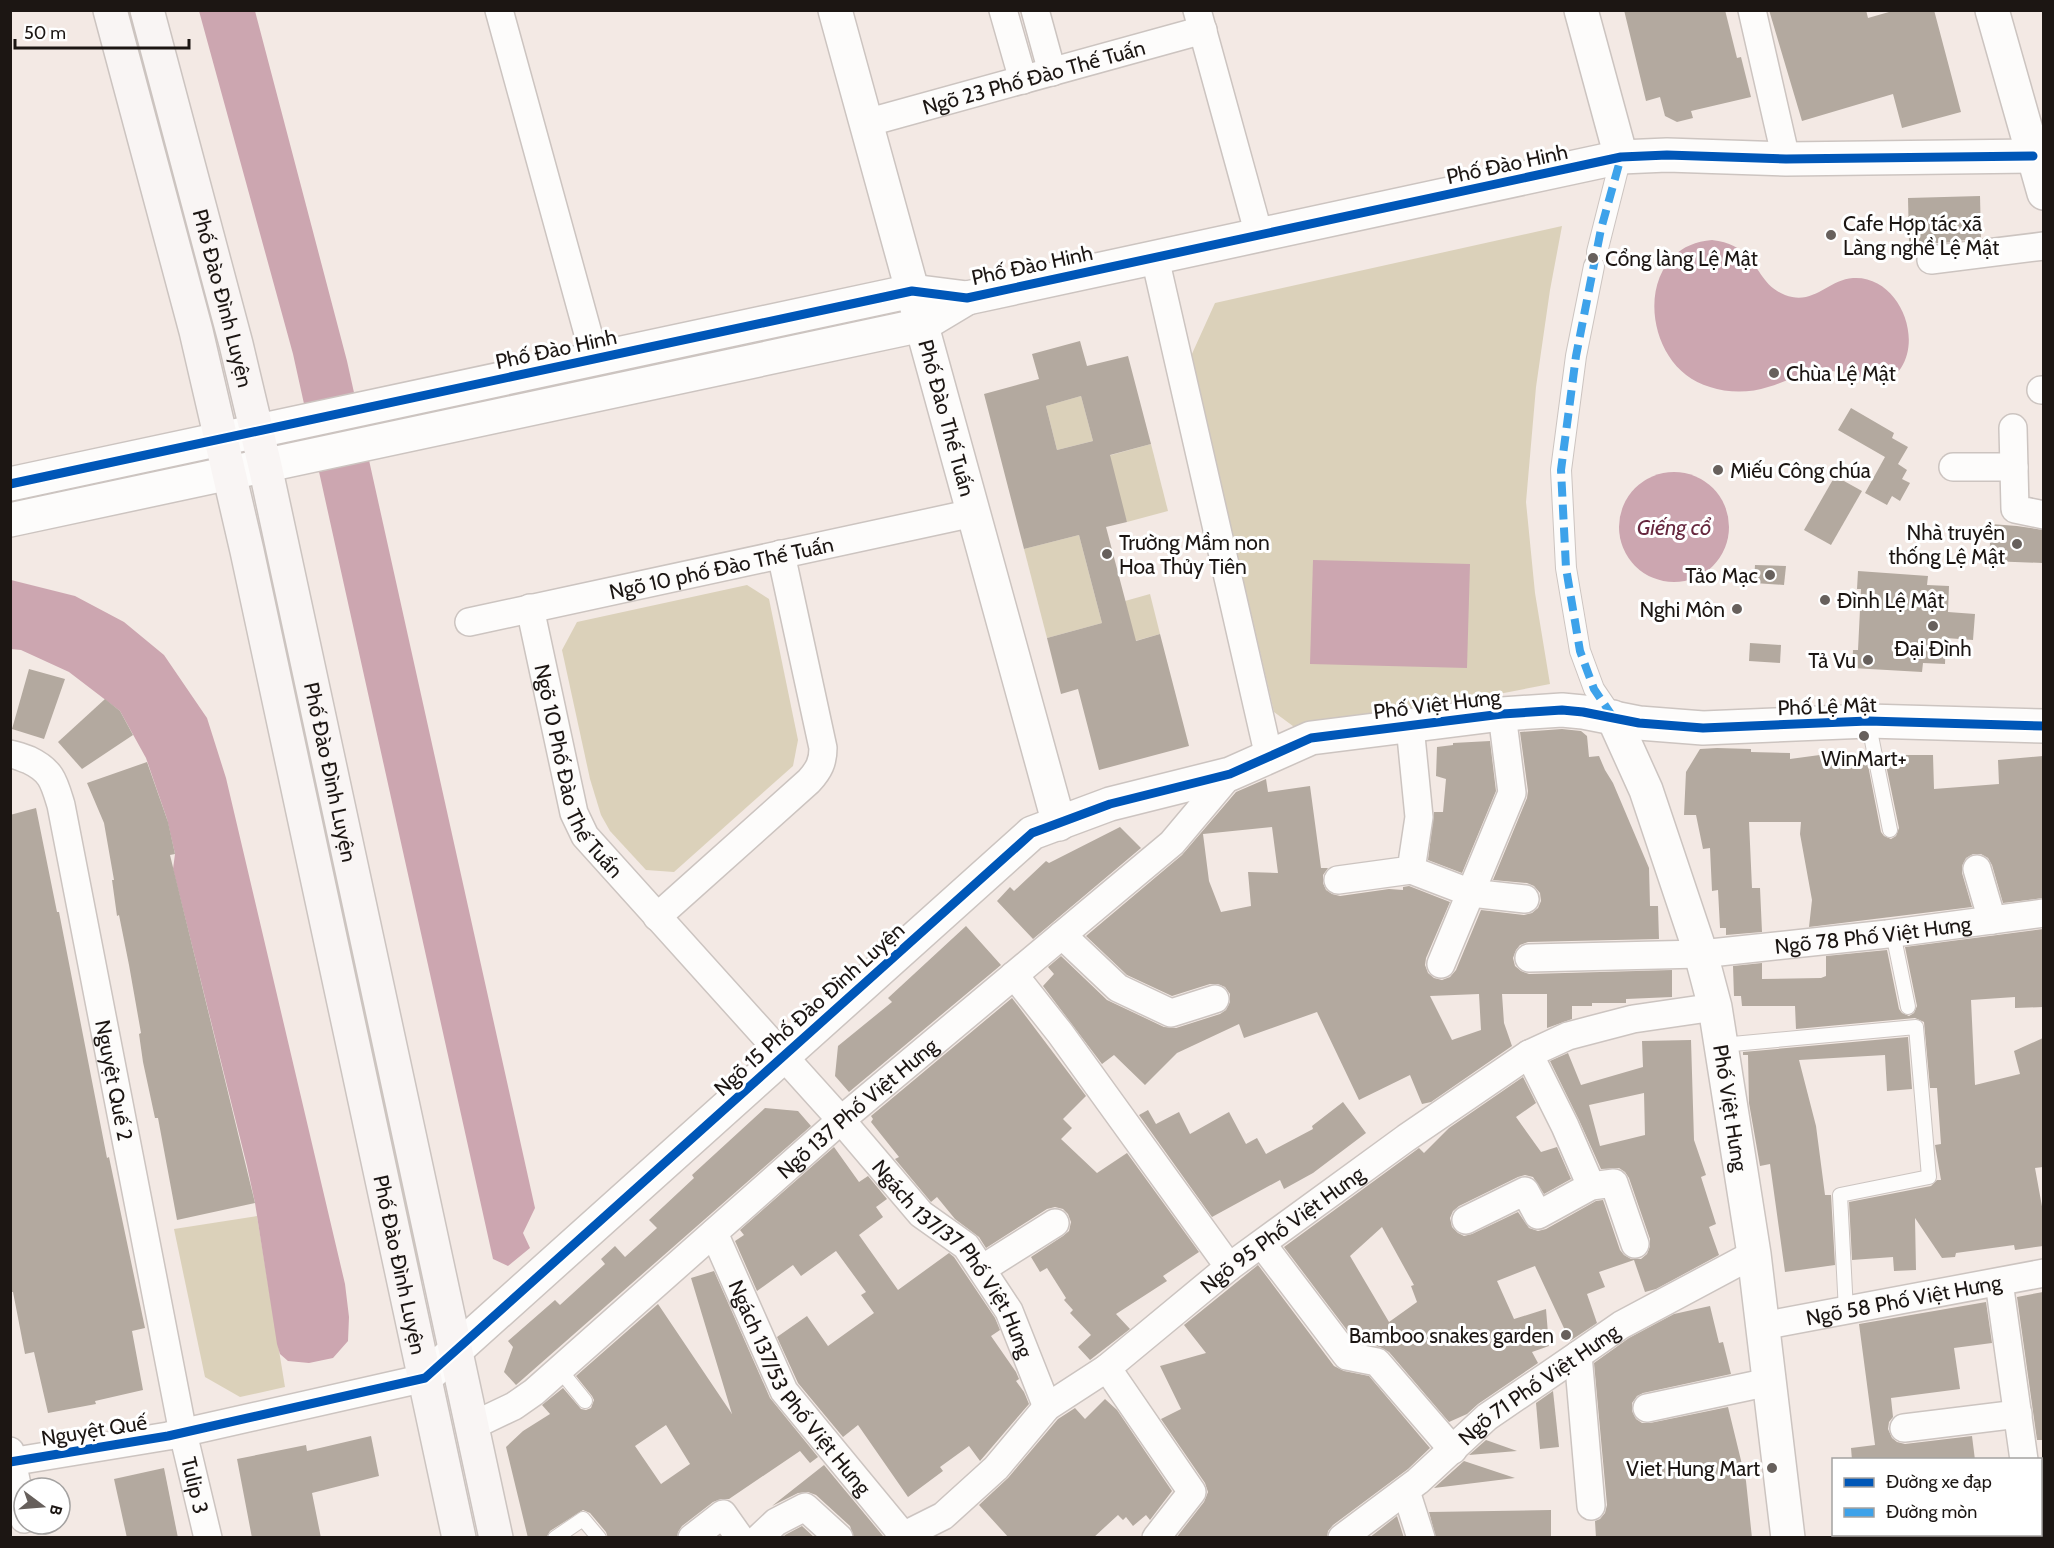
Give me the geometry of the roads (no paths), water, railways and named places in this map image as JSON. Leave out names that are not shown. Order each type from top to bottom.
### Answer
[{"type":"main road","name":"Phố Đào Đình Luyện","points":[[110,10],[196,331],[229,473],[459,1538]]},
{"type":"main road","name":"Phố Đào Đình Luyện","points":[[147,10],[236,344],[265,466],[496,1538]]},
{"type":"street","points":[[499,10],[595,359]]},
{"type":"street","name":"Phố Đào Thế Tuấn","points":[[835,10],[1059,824]]},
{"type":"street","points":[[1004,10],[1023,80]]},
{"type":"street","points":[[1035,10],[1052,72]]},
{"type":"street","points":[[1581,10],[1621,157],[1596,259],[1576,356],[1561,470],[1566,568],[1580,651],[1594,689],[1613,717]]},
{"type":"street","points":[[1752,10],[1786,159]]},
{"type":"street","points":[[1992,10],[2043,193]]},
{"type":"street","points":[[1200,20],[1259,235]]},
{"type":"street","name":"Ngõ 23 Phố Đào Thế Tuấn","points":[[866,123],[1052,72],[1200,20]]},
{"type":"street","name":"Phố Đào Hinh","points":[[10,520],[922,325],[967,298],[1621,157],[1667,155],[1786,159],[2033,156]]},
{"type":"street","points":[[1931,260],[2043,246]]},
{"type":"street","points":[[1155,258],[1269,757]]},
{"type":"street","name":"Phố Đào Hinh","points":[[10,484],[912,291],[967,298]]},
{"type":"street","points":[[2013,428],[2015,509],[2043,515]]},
{"type":"street","points":[[1953,467],[2014,467]]},
{"type":"street","name":"Ngõ 10 phố Đào Thế Tuấn","points":[[469,621],[974,513]]},
{"type":"street","name":"Ngõ 10 Phố Đào Thế Tuấn","points":[[657,917],[810,781],[818,772],[823,761],[823,748],[781,555]]},
{"type":"street","name":"Ngõ 10 Phố Đào Thế Tuấn","points":[[530,608],[579,826],[593,847],[841,1120]]},
{"type":"street","name":"Phố Việt Hưng","points":[[1269,757],[1311,738],[1502,714],[1562,710],[1613,717],[1646,790],[1701,954],[1715,1007],[1754,1254],[1788,1538]]},
{"type":"street","points":[[1441,964],[1512,793],[1502,714]]},
{"type":"street","name":"Phố Lệ Mật","points":[[1613,717],[1659,725],[1703,728],[1868,722],[2043,726]]},
{"type":"street","points":[[1410,726],[1419,817],[1411,870]]},
{"type":"street","name":"Nguyệt Quế 2","points":[[10,754],[43,767],[54,783],[61,805],[183,1433]]},
{"type":"street","name":"Ngõ 15 Phố Đào Đình Luyện","points":[[425,1378],[1032,833],[1110,804],[1230,774],[1269,757]]},
{"type":"street","name":"Ngõ 137 Phố Việt Hưng","points":[[472,1426],[514,1406],[560,1370],[841,1120],[1172,843],[1230,774]]},
{"type":"street","points":[[1162,791],[1188,824]]},
{"type":"street","points":[[1977,868],[1992,920]]},
{"type":"street","points":[[1338,880],[1411,870],[1471,893],[1525,899]]},
{"type":"street","name":"Ngõ 78 Phố Việt Hưng","points":[[1529,958],[1701,954],[1893,933],[2043,913]]},
{"type":"street","points":[[1062,935],[1118,988],[1172,1013],[1215,999]]},
{"type":"street","points":[[1014,975],[1060,1033],[1229,1266]]},
{"type":"street","name":"Ngõ 95 Phố Việt Hưng","points":[[900,1536],[943,1516],[996,1468],[1047,1407],[1107,1368],[1229,1266],[1406,1138],[1529,1054],[1568,1036],[1634,1019],[1715,1007]]},
{"type":"street","points":[[1529,1054],[1565,1126],[1591,1186]]},
{"type":"street","name":"Ngách 137/37 Phố Việt Hưng","points":[[841,1120],[921,1215],[966,1245],[1009,1311],[1047,1407]]},
{"type":"street","points":[[1466,1220],[1524,1191],[1538,1215],[1591,1186],[1614,1183],[1635,1244]]},
{"type":"street","points":[[982,1269],[1054,1222]]},
{"type":"street","name":"Ngách 137/53 Phố Việt Hưng","points":[[714,1233],[784,1391],[900,1536]]},
{"type":"street","points":[[1262,1244],[1347,1356],[1377,1362],[1452,1449]]},
{"type":"street","name":"Ngõ 71 Phố Việt Hưng","points":[[1342,1538],[1406,1491],[1486,1417],[1621,1325],[1754,1254]]},
{"type":"street","name":"Ngõ 58 Phố Việt Hưng","points":[[1762,1326],[2043,1273]]},
{"type":"street","points":[[2000,1282],[2024,1458]]},
{"type":"street","points":[[1578,1354],[1592,1506]]},
{"type":"street","points":[[1107,1368],[1192,1492],[1156,1538]]},
{"type":"street","name":"Nguyệt Quế","points":[[11,1458],[183,1433],[425,1378]]},
{"type":"street","points":[[1647,1408],[1769,1383]]},
{"type":"street","points":[[1904,1428],[2018,1414]]},
{"type":"street","name":"Tulip 3","points":[[183,1433],[208,1538]]},
{"type":"street","points":[[11,1458],[15,1476]]},
{"type":"street","points":[[1406,1491],[1421,1538]]},
{"type":"street","points":[[759,1538],[776,1522],[805,1507],[839,1538]]},
{"type":"street","points":[[692,1538],[723,1514],[740,1538]]},
{"type":"lane","points":[[1868,722],[1890,830]]},
{"type":"lane","points":[[1893,933],[1908,1006]]},
{"type":"lane","points":[[1722,1045],[1916,1027],[1929,1176],[1840,1195],[1846,1311]]},
{"type":"lane","points":[[560,1370],[585,1401]]},
{"type":"lane","points":[[555,1538],[583,1519],[599,1538]]},
{"type":"water","points":[[199,11],[255,11],[347,361],[535,1208],[523,1233],[530,1248],[508,1266],[493,1259],[293,354]]},
{"type":"water","points":[[1712,240],[1739,249],[1774,289],[1795,298],[1812,295],[1835,283],[1853,278],[1868,280],[1882,286],[1893,296],[1907,324],[1909,339],[1907,354],[1901,368],[1894,375],[1877,379],[1828,371],[1813,372],[1761,389],[1739,392],[1710,387],[1687,375],[1669,357],[1659,334],[1654,309],[1657,284],[1668,263],[1686,247]]},
{"type":"water","name":"Giếng cổ","points":[[1674,472],[1695,476],[1713,488],[1725,506],[1729,527],[1725,548],[1713,566],[1695,578],[1674,582],[1653,578],[1635,566],[1623,548],[1619,527],[1623,506],[1635,488],[1653,476]]},
{"type":"water","points":[[1313,560],[1470,564],[1467,668],[1310,664]]},
{"type":"water","points":[[11,580],[75,596],[124,622],[164,655],[207,718],[226,778],[345,1284],[349,1317],[348,1341],[333,1358],[309,1363],[288,1361],[280,1354],[247,1166],[173,869],[175,854],[167,819],[146,758],[120,711],[69,672],[21,650],[11,649]]},
{"type":"place","name":"Cafe Hợp tác xã Làng nghề Lệ Mật","points":[[1831,235]]},
{"type":"place","name":"Cổng làng Lệ Mật","points":[[1593,258]]},
{"type":"place","name":"Chùa Lệ Mật","points":[[1774,373]]},
{"type":"place","name":"Miếu Công chúa","points":[[1718,470]]},
{"type":"place","name":"Nhà truyền thống Lệ Mật","points":[[2017,544]]},
{"type":"place","name":"Trường Mầm non Hoa Thủy Tiên","points":[[1107,554]]},
{"type":"place","name":"Tảo Mạc","points":[[1770,575]]},
{"type":"place","name":"Đình Lệ Mật","points":[[1825,600]]},
{"type":"place","name":"Nghi Môn","points":[[1737,609]]},
{"type":"place","name":"Đại Đình","points":[[1933,626]]},
{"type":"place","name":"Tả Vu","points":[[1868,660]]},
{"type":"place","name":"WinMart+","points":[[1864,736]]},
{"type":"place","name":"Bamboo snakes garden","points":[[1566,1335]]},
{"type":"place","name":"Viet Hung Mart","points":[[1772,1468]]}]
